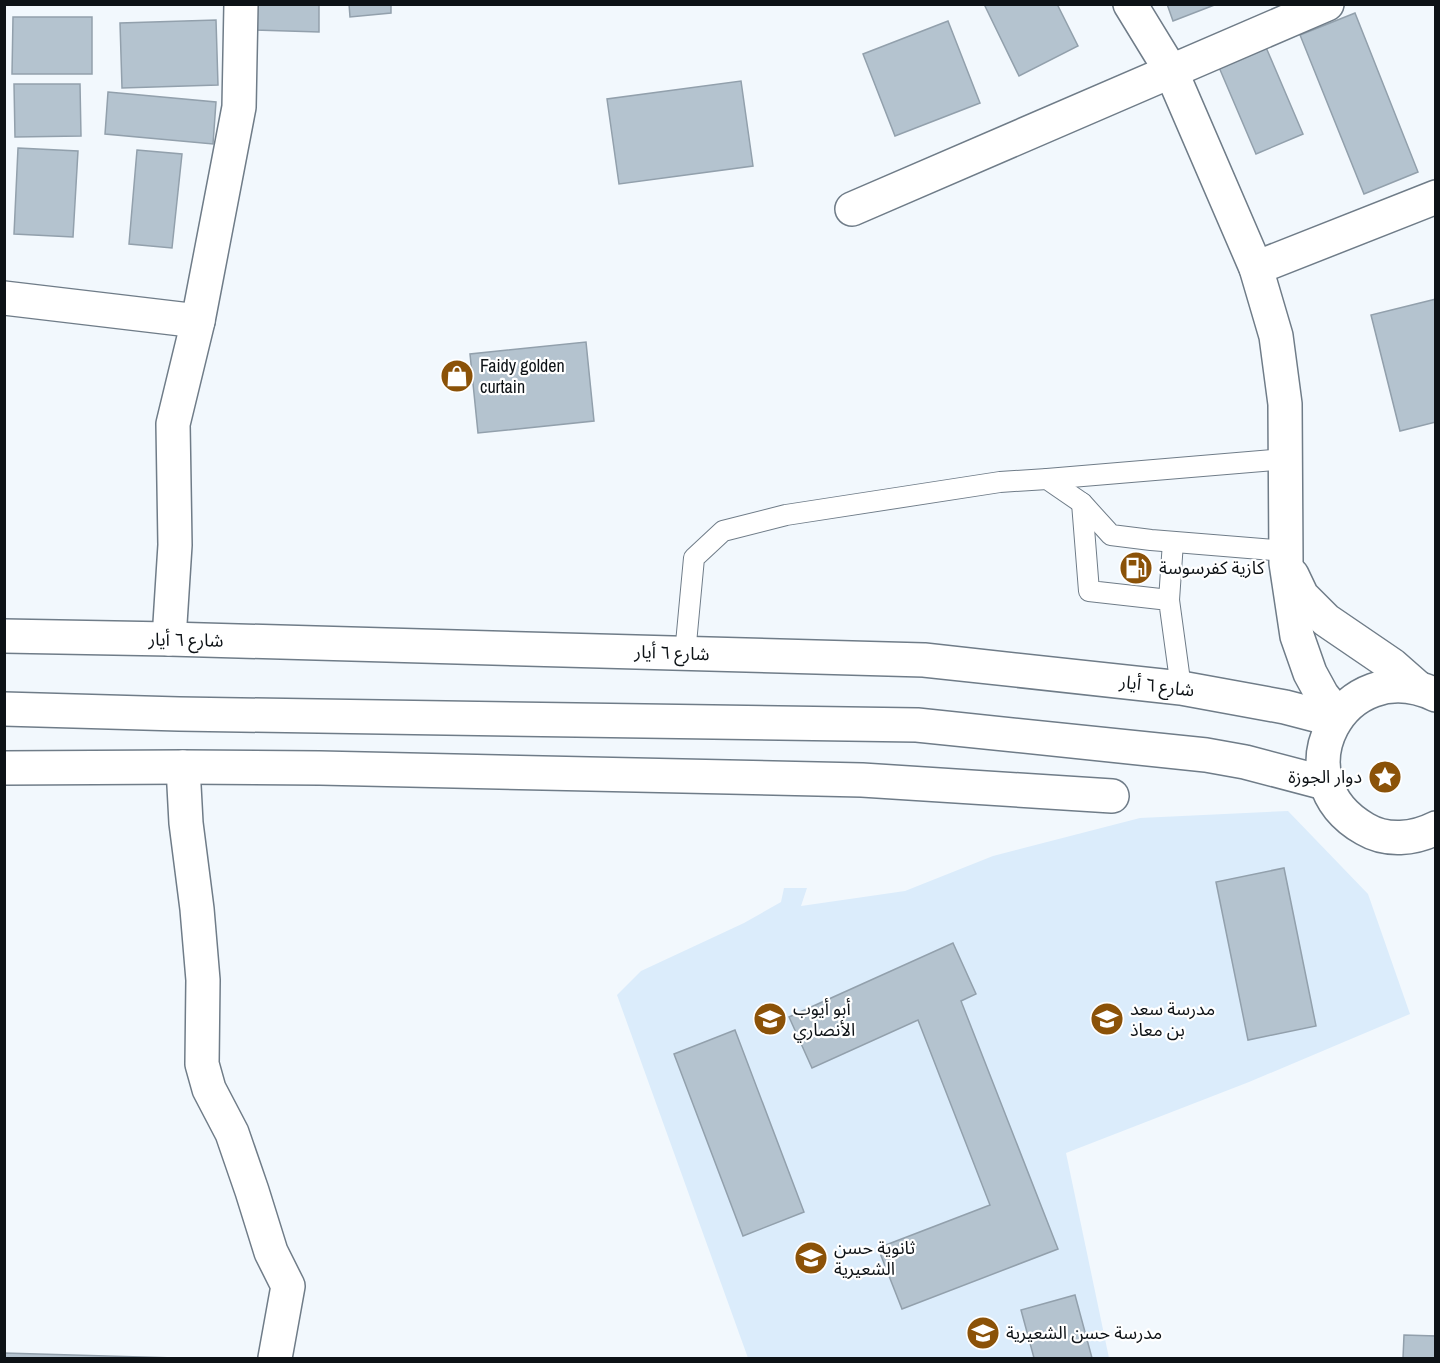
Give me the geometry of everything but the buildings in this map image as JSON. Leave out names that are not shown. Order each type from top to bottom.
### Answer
[{"type":"street","points":[[169,639],[174,545],[173,424],[198,321],[239,107],[241,4]]},
{"type":"street","points":[[1130,4],[1171,71],[1256,268],[1276,336],[1285,404],[1286,557],[1298,636],[1310,674],[1337,717]]},
{"type":"street","points":[[852,209],[1327,4]]},
{"type":"street","points":[[1256,268],[1436,197]]},
{"type":"street","points":[[4,298],[198,321]]},
{"type":"street","points":[[1286,557],[1302,596],[1326,621],[1392,665],[1426,691]]},
{"type":"street","name":"شارع ٦ أيار","points":[[4,636],[924,660],[1181,688],[1337,717]]},
{"type":"street","points":[[1426,691],[1395,685],[1374,689],[1354,699],[1337,717],[1326,740],[1323,761],[1325,783],[1335,804],[1352,822],[1373,834],[1393,838],[1414,837],[1435,830]]},
{"type":"street","points":[[4,709],[203,715],[917,725],[1206,755],[1245,762],[1325,783]]},
{"type":"street","points":[[183,767],[186,823],[203,980],[202,1064],[209,1089],[232,1133],[271,1252],[288,1286],[275,1359]]},
{"type":"street","points":[[4,768],[331,769],[862,780],[1112,795]]},
{"type":"lane","points":[[685,654],[694,558],[723,531],[786,515],[1000,482],[1285,459]]},
{"type":"lane","points":[[1047,479],[1082,503],[1111,535],[1286,557]]},
{"type":"lane","points":[[1082,503],[1089,591],[1169,600]]},
{"type":"lane","points":[[1173,542],[1169,600],[1181,688]]},
{"type":"shaded area","points":[[1288,811],[1368,894],[1410,1014],[1249,1082],[1066,1153],[1109,1358],[748,1358],[617,995],[641,971],[744,923],[781,902],[784,888],[807,888],[801,906],[905,891],[993,856],[1140,818]]},
{"type":"place","name":"Faidy golden curtain","points":[[457,376]]},
{"type":"place","name":"كازية كفرسوسة","points":[[1136,568]]},
{"type":"place","name":"دوار الجوزة","points":[[1385,777]]},
{"type":"place","name":"أبو أيوب الأنصاري","points":[[770,1019]]},
{"type":"place","name":"مدرسة سعد بن معاذ","points":[[1107,1019]]},
{"type":"place","name":"ثانوية حسن الشعيرية","points":[[811,1258]]},
{"type":"place","name":"مدرسة حسن الشعيرية","points":[[983,1333]]}]
